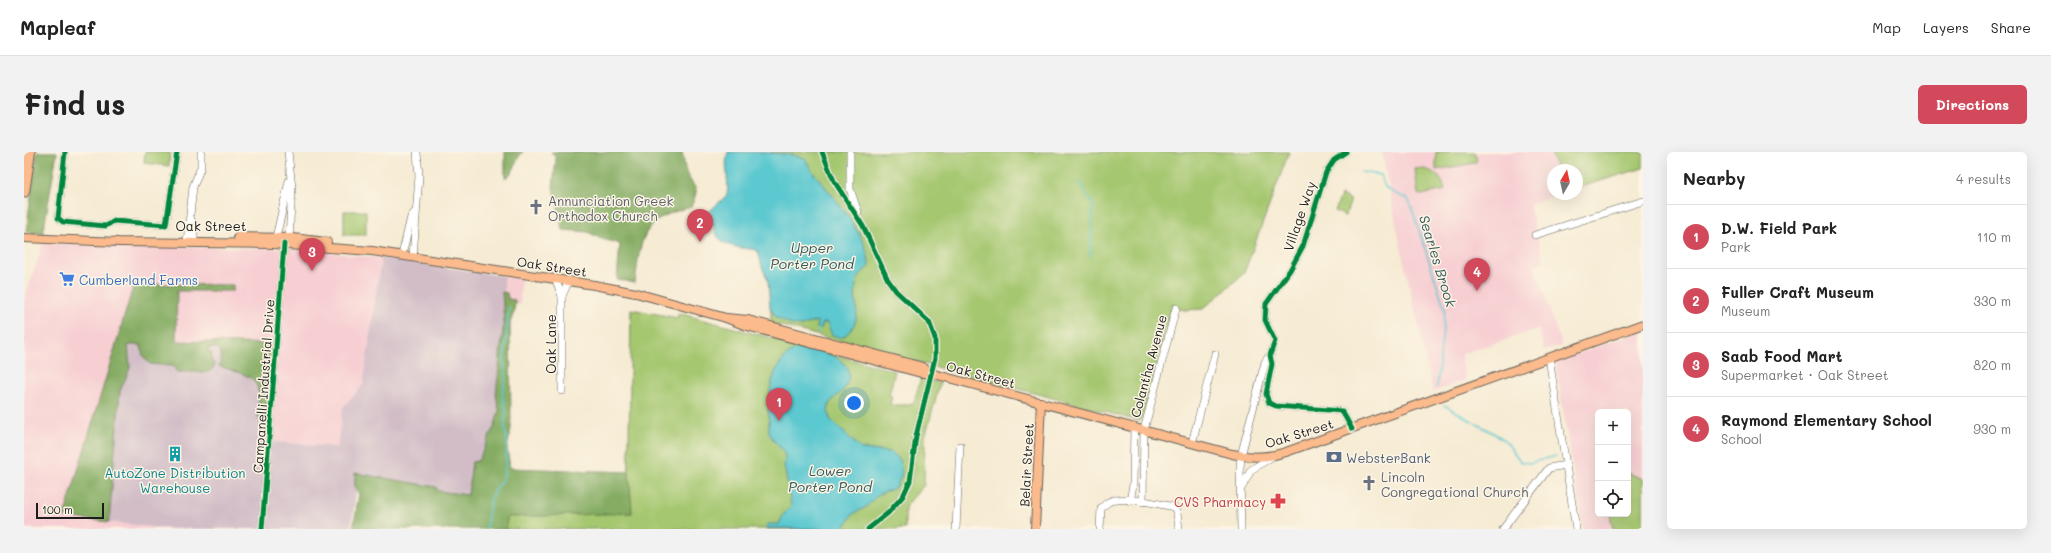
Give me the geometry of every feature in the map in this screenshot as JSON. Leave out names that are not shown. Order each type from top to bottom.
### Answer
[{"type":"highway","points":[[24,192],[30,152]]},
{"type":"main road","name":"Oak Street","points":[[24,238],[64,241],[276,238],[287,241]]},
{"type":"main road","name":"Oak Street","points":[[190,240],[287,241],[347,244],[372,251],[569,280],[631,292],[726,318],[747,326],[772,330],[855,352],[921,373],[930,373],[1241,456],[1273,456],[1643,324]]},
{"type":"main road","name":"Belair Street","points":[[1034,529],[1041,402]]},
{"type":"street","points":[[65,152],[58,218],[63,222],[106,226],[114,221],[166,225],[177,152]]},
{"type":"street","name":"Campanelli Industrial Drive","points":[[262,529],[292,188],[288,152]]},
{"type":"street","points":[[412,257],[417,219],[415,212],[418,182],[418,152]]},
{"type":"street","points":[[822,152],[837,185],[862,223]]},
{"type":"street","points":[[850,152],[850,189],[862,223],[892,285],[922,314],[932,326],[936,345],[935,358],[930,373],[916,436],[910,481],[903,496],[888,514],[868,529]]},
{"type":"street","name":"Village Way","points":[[1346,152],[1334,160],[1326,172],[1303,246],[1290,270],[1265,307],[1266,324],[1275,342],[1270,355],[1272,364],[1266,394],[1269,403],[1280,406],[1342,411],[1352,429]]},
{"type":"street","points":[[190,240],[194,227],[191,218],[193,187],[201,167],[200,154]]},
{"type":"street","points":[[276,238],[279,219],[290,177]]},
{"type":"street","points":[[1535,235],[1643,201]]},
{"type":"street","points":[[402,256],[411,217],[415,212]]},
{"type":"street","name":"Oak Lane","points":[[556,278],[562,296],[562,391]]},
{"type":"street","name":"Oak Lane","points":[[562,296],[569,280]]},
{"type":"street","name":"Colantha Avenue","points":[[1143,502],[1144,430],[1176,308]]},
{"type":"street","points":[[1192,443],[1216,354]]},
{"type":"street","points":[[1241,529],[1241,456],[1266,357],[1270,355]]},
{"type":"street","points":[[1549,358],[1575,528]]},
{"type":"street","points":[[1130,501],[1133,485],[1134,427]]},
{"type":"street","points":[[956,529],[960,446]]},
{"type":"street","points":[[1240,493],[1244,480],[1251,470],[1273,456]]},
{"type":"street","points":[[1503,529],[1550,468],[1566,465]]},
{"type":"street","points":[[1100,529],[1101,509],[1106,503],[1113,500],[1143,502],[1174,507],[1177,513],[1179,529]]},
{"type":"shaded area","points":[[1382,152],[1551,152],[1555,164],[1547,164],[1547,198],[1529,204],[1544,262],[1534,265],[1562,346],[1544,351],[1539,329],[1461,354],[1465,380],[1433,392],[1399,239]]},
{"type":"shaded area","points":[[43,243],[295,249],[381,258],[363,385],[343,407],[337,447],[265,441],[110,522],[169,529],[24,529],[24,301]]},
{"type":"shaded area","points":[[381,258],[504,276],[505,321],[496,430],[470,496],[358,477],[351,529],[169,529],[109,522],[124,343],[272,352],[265,441],[337,447],[343,407],[363,385]]},
{"type":"shaded area","points":[[504,276],[521,278],[520,305],[514,304],[514,300],[504,298]]},
{"type":"shaded area","points":[[1643,330],[1643,529],[1583,529],[1555,362]]},
{"type":"green space","points":[[37,152],[57,152],[43,234],[26,232]]},
{"type":"green space","points":[[145,152],[170,152],[169,166],[144,163]]},
{"type":"green space","points":[[505,152],[523,152],[518,158],[512,172],[505,178]]},
{"type":"green space","points":[[551,152],[682,152],[686,172],[696,189],[694,200],[691,207],[662,217],[646,232],[639,253],[635,283],[617,279],[620,244],[599,238],[588,232],[563,230],[553,187],[556,158]]},
{"type":"green space","points":[[771,152],[1289,152],[1244,273],[1203,309],[1184,310],[1172,307],[1142,418],[1139,421],[771,323]]},
{"type":"green space","points":[[1436,152],[1475,152],[1477,159],[1475,163],[1436,170]]},
{"type":"green space","points":[[1551,152],[1643,152],[1643,168],[1583,186],[1583,164],[1555,164]]},
{"type":"green space","points":[[1415,169],[1426,169],[1431,171],[1444,185],[1445,190],[1421,195],[1418,194]]},
{"type":"green space","points":[[1341,195],[1351,200],[1345,216],[1335,211]]},
{"type":"green space","points":[[344,211],[366,211],[366,235],[344,235]]},
{"type":"green space","points":[[134,284],[233,285],[233,291],[177,291],[176,341],[272,344],[266,418],[258,418],[259,394],[254,381],[242,374],[219,366],[222,358],[218,348],[208,348],[208,352],[212,353],[211,361],[214,363],[214,367],[209,372],[177,372],[173,366],[150,364],[143,356],[141,345],[128,345],[130,368],[120,391],[109,522],[64,517]]},
{"type":"green space","points":[[502,292],[507,293],[508,299],[515,300],[514,312],[510,323],[511,429],[507,448],[510,468],[629,472],[632,513],[507,517],[506,529],[353,529],[359,494],[355,487],[355,473],[436,487],[438,491],[468,495],[472,462],[478,461],[495,425],[499,410],[496,395],[504,320]]},
{"type":"green space","points":[[631,309],[678,318],[678,313],[895,371],[889,395],[892,396],[890,405],[908,405],[914,402],[921,378],[940,383],[925,437],[924,485],[905,507],[905,529],[503,529],[503,514],[628,511]]},
{"type":"green space","points":[[1631,474],[1643,479],[1643,526],[1633,529],[1613,529],[1611,517],[1631,517]]},
{"type":"water","name":"Upper Porter Pond","points":[[728,152],[779,153],[804,158],[812,171],[829,191],[857,230],[868,255],[869,266],[857,280],[855,297],[857,311],[854,324],[850,331],[842,338],[832,335],[827,323],[823,323],[821,329],[816,327],[817,321],[801,326],[792,325],[776,317],[770,308],[768,280],[762,267],[758,251],[740,248],[724,243],[717,235],[714,230],[710,211],[725,198],[727,193],[726,163]]},
{"type":"water","name":"Lower Porter Pond","points":[[803,347],[828,354],[843,363],[848,369],[849,377],[846,386],[843,391],[830,403],[830,419],[861,449],[890,452],[900,461],[902,474],[897,486],[879,494],[866,507],[853,514],[843,529],[766,528],[768,524],[779,524],[783,515],[791,506],[784,466],[785,457],[781,448],[771,437],[769,431],[768,412],[770,389],[773,377],[784,358],[793,351]]},
{"type":"waterway","name":"Searles Brook","points":[[1361,172],[1380,175],[1386,189],[1409,200],[1445,309],[1437,387]]},
{"type":"waterway","points":[[1080,182],[1093,205],[1090,256]]},
{"type":"waterway","points":[[486,529],[491,497],[503,479],[506,464],[507,439],[504,426],[506,412],[502,393],[506,375],[504,362],[509,307]]},
{"type":"waterway","points":[[817,333],[819,328]]},
{"type":"waterway","name":"Searles Brook","points":[[1444,405],[1505,440],[1521,462],[1530,463],[1556,456]]},
{"type":"cycle path","points":[[65,152],[58,218],[63,222],[106,226],[114,221],[166,225],[177,152]]},
{"type":"cycle path","points":[[822,152],[834,181],[863,226],[888,280],[896,291],[929,322],[935,338],[935,358],[916,436],[910,481],[903,496],[888,513],[868,529]]},
{"type":"cycle path","points":[[1346,152],[1334,160],[1326,172],[1303,246],[1290,270],[1266,304],[1265,320],[1275,341],[1270,355],[1272,364],[1266,394],[1269,403],[1276,406],[1342,411],[1352,429]]},
{"type":"cycle path","points":[[262,529],[284,244]]},
{"type":"place","name":"Annunciation Greek Orthodox Church","points":[[536,207]]},
{"type":"place","name":"Fuller Craft Museum","points":[[700,242]]},
{"type":"place","name":"Saab Food Mart","points":[[312,271]]},
{"type":"place","name":"Cumberland Farms","points":[[67,279]]},
{"type":"place","name":"Raymond Elementary School","points":[[1477,291]]},
{"type":"place","name":"D.W. Field Park","points":[[779,421]]},
{"type":"place","name":"AutoZone Distribution Warehouse","points":[[175,454]]},
{"type":"place","name":"WebsterBank","points":[[1334,457]]},
{"type":"place","name":"Lincoln Congregational Church","points":[[1369,483]]},
{"type":"place","name":"CVS Pharmacy","points":[[1278,501]]}]
